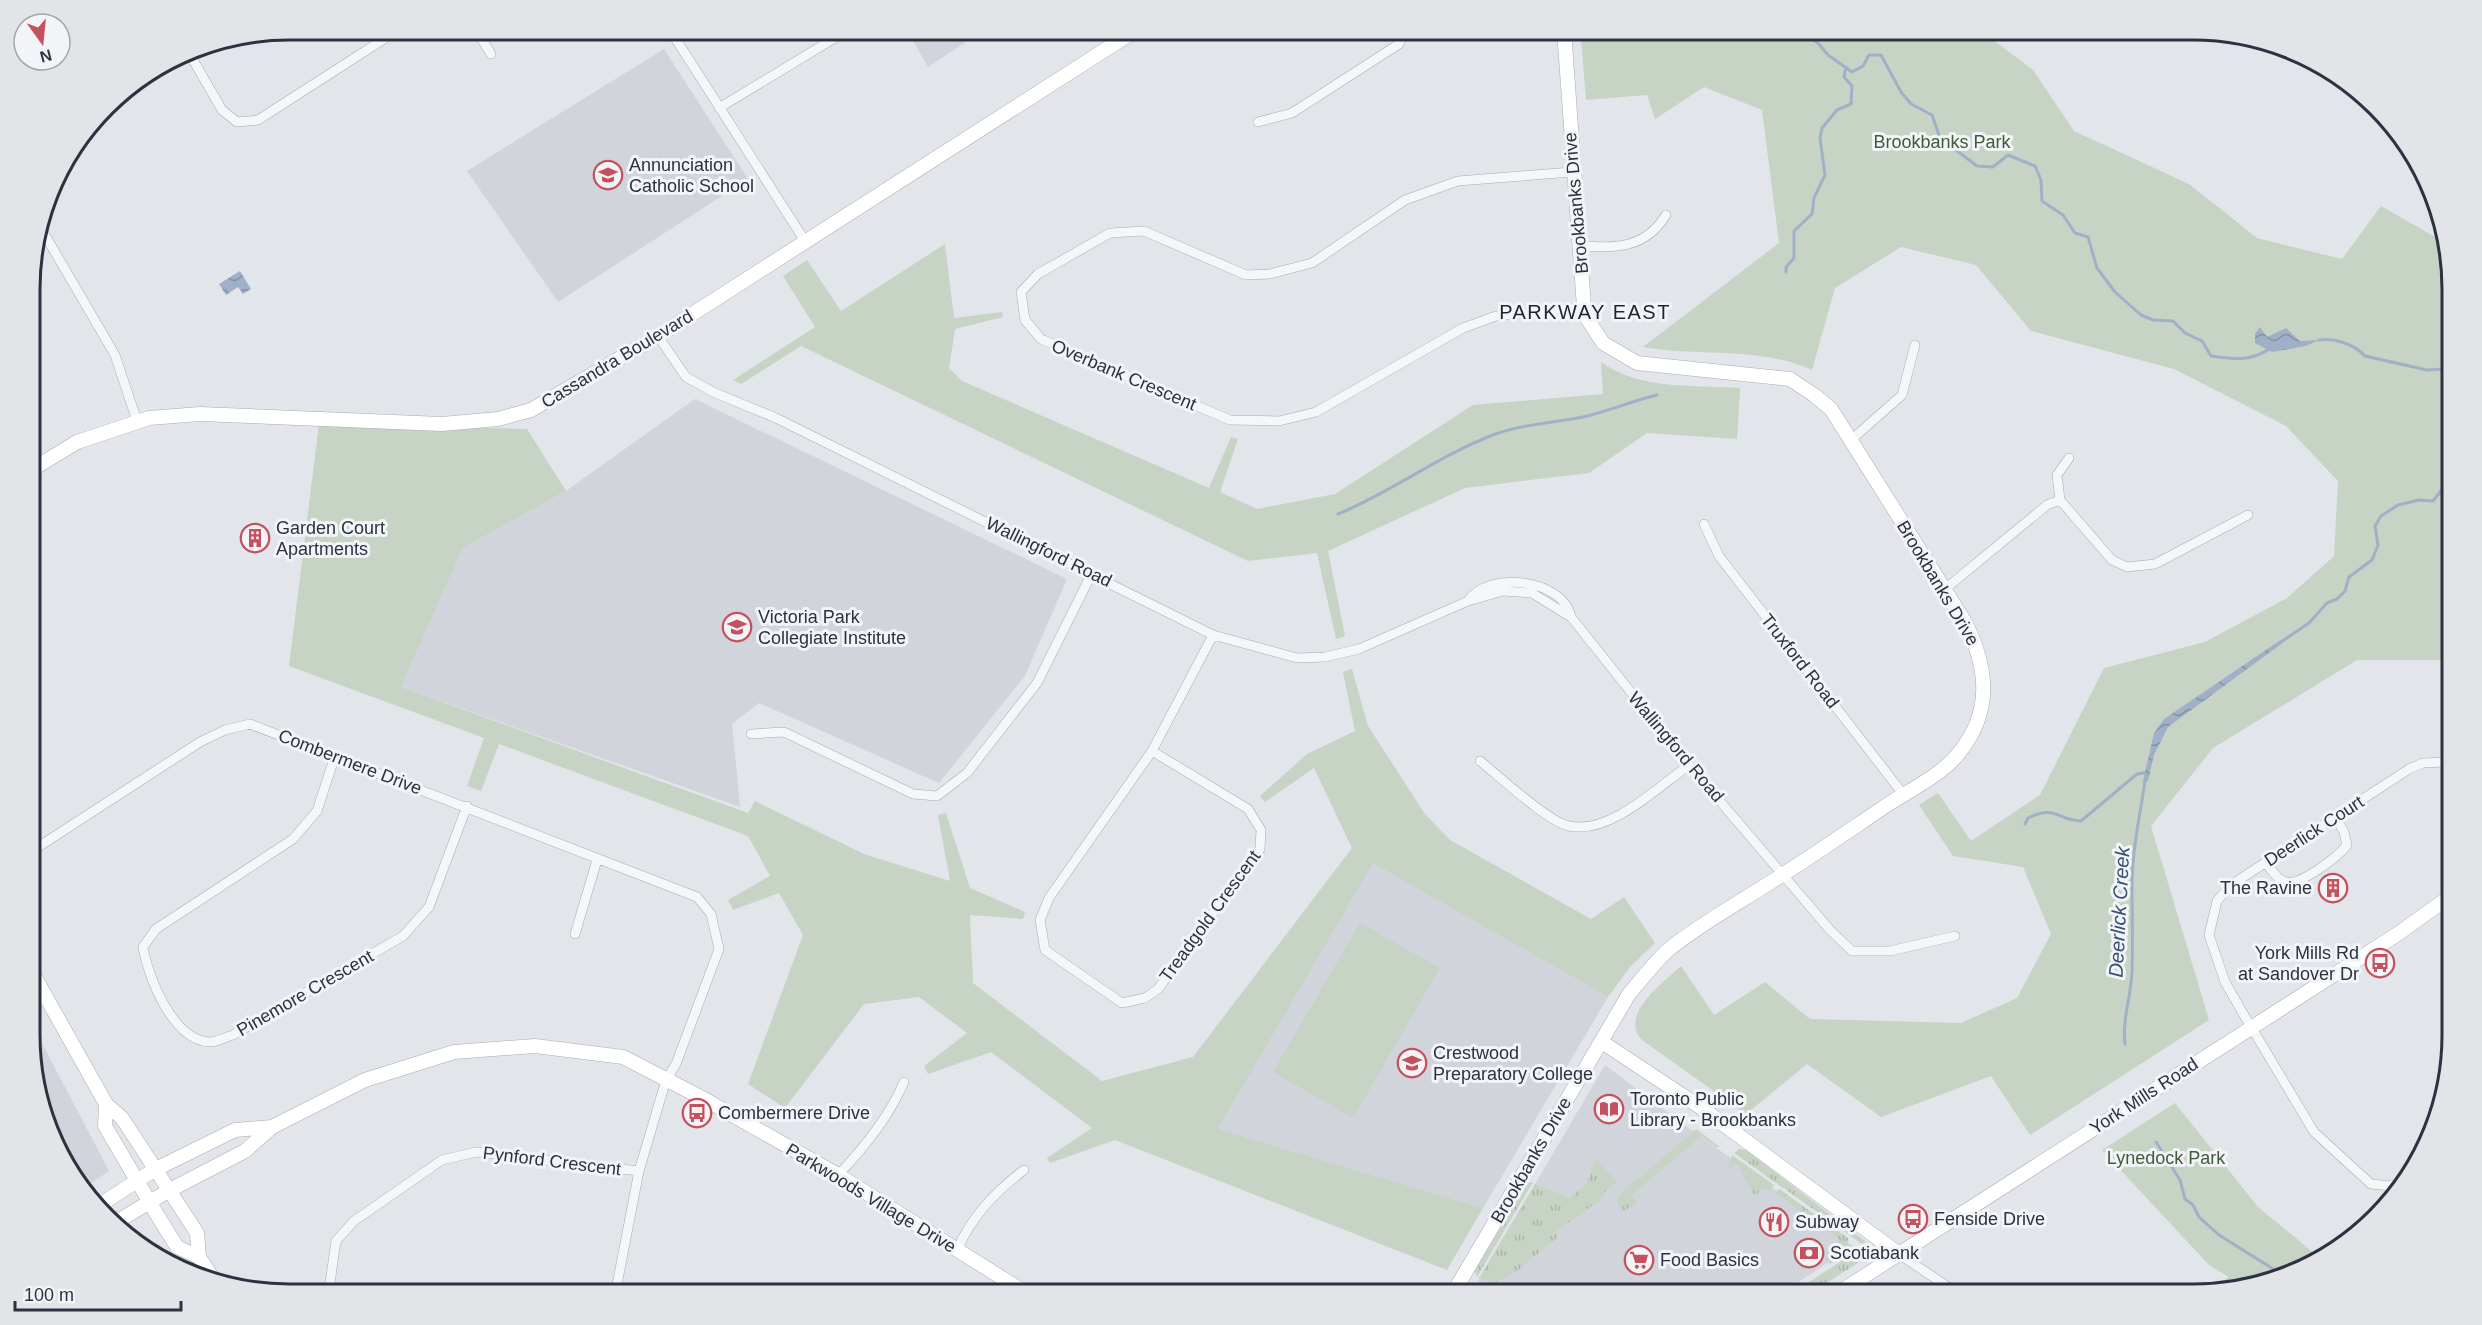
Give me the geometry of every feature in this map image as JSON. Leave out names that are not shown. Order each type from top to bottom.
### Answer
[{"type":"street","points":[[193,60],[222,110],[237,122],[258,120],[382,40]]},
{"type":"street","points":[[482,40],[491,54]]},
{"type":"street","points":[[676,40],[805,241]]},
{"type":"street","points":[[719,108],[831,40]]},
{"type":"street","name":"Cassandra Boulevard","points":[[40,465],[77,442],[137,421],[200,414],[442,424],[498,419],[531,410],[658,336],[1120,40]]},
{"type":"street","points":[[1258,122],[1292,112],[1399,44],[1401,40]]},
{"type":"street","name":"Brookbanks Drive","points":[[1459,1284],[1629,994],[1668,951],[1958,755],[1979,716],[1983,699],[1984,677],[1977,645],[1945,589],[1831,409],[1790,379],[1637,363],[1603,343],[1588,320],[1584,307],[1572,172],[1565,40]]},
{"type":"street","name":"Overbank Crescent","points":[[1572,172],[1458,181],[1406,200],[1312,263],[1270,274],[1246,275],[1144,231],[1110,232],[1038,274],[1022,292],[1025,320],[1041,339],[1230,420],[1279,422],[1316,412],[1463,328],[1496,316],[1584,307]]},
{"type":"street","points":[[1580,246],[1607,246],[1641,241],[1653,233],[1666,215]]},
{"type":"street","points":[[46,237],[115,355],[137,421]]},
{"type":"street","name":"Wallingford Road","points":[[658,336],[686,377],[713,392],[776,418],[1213,635],[1297,658],[1325,657],[1359,649],[1468,601],[1503,591],[1516,590],[1548,601],[1571,617],[1689,765],[1830,930],[1852,951],[1890,951],[1956,936]]},
{"type":"street","points":[[1851,440],[1902,395],[1916,345]]},
{"type":"street","points":[[2069,458],[2057,475],[2060,500],[2112,560],[2127,567],[2155,564],[2248,514]]},
{"type":"street","points":[[1945,589],[2047,505],[2060,500]]},
{"type":"street","name":"Truxford Road","points":[[1704,524],[1719,556],[1903,794]]},
{"type":"street","points":[[751,734],[784,732],[913,794],[937,796],[967,773],[1037,683],[1092,573]]},
{"type":"street","name":"Treadgold Crescent","points":[[1152,751],[1248,809],[1261,830],[1260,849],[1158,989],[1144,998],[1122,1003],[1045,950],[1040,920],[1049,898],[1152,751],[1213,635]]},
{"type":"street","name":"Combermere Drive","points":[[40,846],[200,742],[225,730],[250,724],[467,806],[597,860],[697,897],[711,914],[719,949],[675,1064],[666,1080],[639,1171],[617,1284]]},
{"type":"street","name":"Pinemore Crescent","points":[[334,756],[317,811],[293,839],[156,929],[143,946],[146,966],[166,1008],[186,1034],[209,1042],[233,1035],[403,936],[429,907],[467,806]]},
{"type":"street","points":[[1480,761],[1549,816],[1569,826],[1595,826],[1620,815],[1689,765]]},
{"type":"street","name":"Deerlick Court","points":[[2391,1186],[2371,1184],[2314,1132],[2225,982],[2209,935],[2217,901],[2231,885],[2409,769],[2423,763],[2442,762]]},
{"type":"street","points":[[2265,862],[2276,876],[2286,883],[2296,882],[2339,856],[2347,845],[2344,832],[2335,817]]},
{"type":"street","points":[[575,934],[597,860]]},
{"type":"street","name":"York Mills Road","points":[[1852,1284],[2251,1028],[2442,902]]},
{"type":"street","points":[[40,986],[106,1104],[122,1118],[197,1233],[199,1257],[208,1271]]},
{"type":"street","points":[[1602,1042],[1703,1109],[1899,1254],[1945,1284]]},
{"type":"street","name":"Parkwoods Village Drive","points":[[121,1219],[168,1191],[245,1151],[272,1127],[365,1080],[454,1052],[535,1046],[623,1057],[838,1175],[1011,1284]]},
{"type":"street","points":[[838,1175],[857,1155],[895,1103],[904,1082]]},
{"type":"street","points":[[106,1104],[105,1126],[177,1247],[199,1257]]},
{"type":"street","name":"Parkwoods Village Drive","points":[[104,1202],[154,1170],[235,1130],[272,1127]]},
{"type":"street","name":"Pynford Crescent","points":[[331,1284],[336,1241],[354,1221],[442,1160],[476,1152],[639,1171]]},
{"type":"street","points":[[957,1250],[967,1227],[982,1209],[998,1190],[1024,1170]]},
{"type":"shaded area","points":[[913,40],[969,40],[928,67]]},
{"type":"shaded area","name":"Annunciation Catholic School","points":[[664,49],[748,179],[558,302],[467,171]]},
{"type":"shaded area","name":"Victoria Park Collegiate Institute","points":[[695,399],[1067,579],[1025,676],[939,783],[759,703],[732,724],[740,807],[401,687],[463,548],[566,491]]},
{"type":"shaded area","name":"Crestwood Preparatory College","points":[[1373,862],[1608,997],[1483,1208],[1218,1129]]},
{"type":"shaded area","points":[[40,1040],[109,1171],[90,1184],[66,1146],[59,1131],[45,1084]]},
{"type":"shaded area","points":[[1605,1065],[1853,1246],[1796,1284],[1476,1284]]},
{"type":"green space","name":"Brookbanks Park","points":[[1581,40],[1993,40],[2033,70],[2074,131],[2189,184],[2257,238],[2342,259],[2381,206],[2436,238],[2442,289],[2442,660],[2357,660],[2213,748],[2151,826],[2209,1020],[2030,1135],[1991,1076],[1881,1117],[1807,1064],[1746,1114],[1642,1040],[1636,1030],[1639,1010],[1655,990],[1681,966],[1714,1015],[1765,982],[1810,1019],[1961,1023],[2017,998],[2051,934],[2023,867],[1953,856],[1919,805],[1938,793],[1971,841],[2040,795],[2104,668],[2205,642],[2287,598],[2334,556],[2338,481],[2286,426],[2174,369],[2031,331],[1976,265],[1901,247],[1835,288],[1812,370],[1792,363],[1750,355],[1643,347],[1779,243],[1762,110],[1704,87],[1655,119],[1647,95],[1586,100]]},
{"type":"green space","points":[[945,244],[954,318],[1002,312],[1003,317],[955,329],[949,368],[962,381],[1209,488],[1231,437],[1238,439],[1220,492],[1257,509],[1335,494],[1473,405],[1603,394],[1601,362],[1616,371],[1650,382],[1740,388],[1737,439],[1647,433],[1589,473],[1465,488],[1328,551],[1345,636],[1336,639],[1317,553],[1248,561],[801,346],[741,384],[733,380],[815,327],[783,276],[807,260],[841,311]]},
{"type":"green space","points":[[319,424],[527,429],[566,491],[463,548],[401,687],[748,813],[755,801],[864,854],[950,881],[938,815],[946,813],[970,888],[1025,912],[1023,919],[970,915],[973,983],[1102,1081],[1193,1057],[1352,848],[1314,768],[1265,802],[1260,796],[1307,754],[1355,731],[1343,672],[1352,669],[1368,726],[1425,814],[1450,840],[1591,919],[1624,897],[1655,943],[1630,967],[1608,997],[1373,863],[1218,1129],[1483,1208],[1447,1270],[1115,1140],[1050,1163],[1047,1158],[1092,1128],[991,1052],[928,1074],[924,1066],[967,1033],[919,997],[864,1004],[785,1108],[748,1084],[803,935],[779,893],[733,910],[728,900],[770,876],[748,836],[499,744],[481,791],[467,786],[484,738],[289,666]]},
{"type":"green space","points":[[1360,923],[1440,968],[1353,1118],[1273,1072]]},
{"type":"green space","name":"Lynedock Park","points":[[2175,1103],[2258,1207],[2314,1253],[2273,1271],[2227,1282],[2225,1279],[2229,1277],[2209,1265],[2102,1150]]},
{"type":"green space","points":[[1696,1129],[1720,1147],[1716,1147],[1701,1136],[1632,1195],[1638,1203],[1622,1212],[1617,1200],[1621,1193]]},
{"type":"green space","points":[[1740,1149],[1746,1150],[1866,1242],[1862,1244],[1734,1153]]},
{"type":"green space","points":[[1732,1155],[1774,1185],[1770,1191],[1765,1188],[1754,1195],[1737,1164],[1728,1169]]},
{"type":"green space","points":[[1596,1158],[1617,1182],[1603,1194],[1600,1200],[1556,1232],[1558,1237],[1516,1272],[1493,1284],[1479,1278],[1535,1184],[1570,1198],[1587,1183]]},
{"type":"green space","points":[[1533,1182],[1477,1277],[1475,1271],[1526,1184]]},
{"type":"green space","points":[[1779,1189],[1848,1238],[1848,1253],[1830,1264],[1825,1258],[1839,1239],[1775,1193]]},
{"type":"green space","points":[[1849,1256],[1858,1256],[1861,1261],[1825,1284],[1806,1284]]},
{"type":"water","points":[[240,271],[251,289],[243,294],[238,287],[226,295],[219,284]]},
{"type":"water","points":[[2260,327],[2267,337],[2286,328],[2300,341],[2319,340],[2306,346],[2272,352],[2255,343],[2255,334]]},
{"type":"water","points":[[2282,639],[2284,642],[2168,727],[2154,755],[2148,781],[2143,781],[2154,733],[2164,719]]},
{"type":"waterway","name":"Deerlick Creek","points":[[1813,40],[1828,55],[1852,72],[1863,66],[1869,55],[1881,55],[1901,92],[1911,104],[1932,115],[1940,138],[1977,166],[1993,167],[2008,155],[2035,166],[2041,180],[2042,201],[2063,215],[2075,233],[2088,237],[2097,268],[2115,292],[2141,315],[2153,320],[2173,321],[2185,333],[2202,341],[2211,356],[2248,358],[2269,349]]},
{"type":"waterway","points":[[1786,272],[1786,267],[1794,258],[1794,231],[1812,214],[1814,198],[1825,175],[1820,138],[1822,128],[1837,110],[1851,104],[1852,86],[1844,77],[1846,67]]},
{"type":"waterway","name":"Deerlick Creek","points":[[2319,340],[2344,343],[2365,356],[2427,370],[2442,369]]},
{"type":"waterway","points":[[1338,514],[1453,453],[1493,435],[1526,426],[1583,417],[1657,395]]},
{"type":"waterway","name":"Deerlick Creek","points":[[2284,640],[2309,623],[2327,603],[2337,599],[2345,591],[2349,577],[2372,560],[2378,545],[2375,526],[2381,516],[2398,505],[2419,500],[2433,501],[2442,489]]},
{"type":"waterway","points":[[2025,824],[2028,818],[2045,813],[2081,821],[2137,774],[2144,773]]},
{"type":"waterway","name":"Deerlick Creek","points":[[2125,1044],[2132,972],[2133,859],[2145,781]]},
{"type":"waterway","name":"Deerlick Creek","points":[[2156,1142],[2180,1180],[2185,1199],[2193,1205],[2199,1217],[2219,1235],[2275,1270]]},
{"type":"place","name":"Annunciation Catholic School","points":[[608,175]]},
{"type":"place","name":"Garden Court Apartments","points":[[255,538]]},
{"type":"place","name":"Victoria Park Collegiate Institute","points":[[737,627]]},
{"type":"place","name":"The Ravine","points":[[2333,888]]},
{"type":"place","name":"York Mills Rd at Sandover Dr","points":[[2380,963]]},
{"type":"place","name":"Crestwood Preparatory College","points":[[1412,1063]]},
{"type":"place","name":"Toronto Public Library - Brookbanks","points":[[1609,1109]]},
{"type":"place","name":"Combermere Drive","points":[[697,1113]]},
{"type":"place","name":"Fenside Drive","points":[[1913,1219]]},
{"type":"place","name":"Subway","points":[[1774,1222]]},
{"type":"place","name":"Scotiabank","points":[[1809,1253]]},
{"type":"place","name":"Food Basics","points":[[1639,1260]]},
{"type":"district","name":"PARKWAY EAST","points":[[1585,312]]}]
